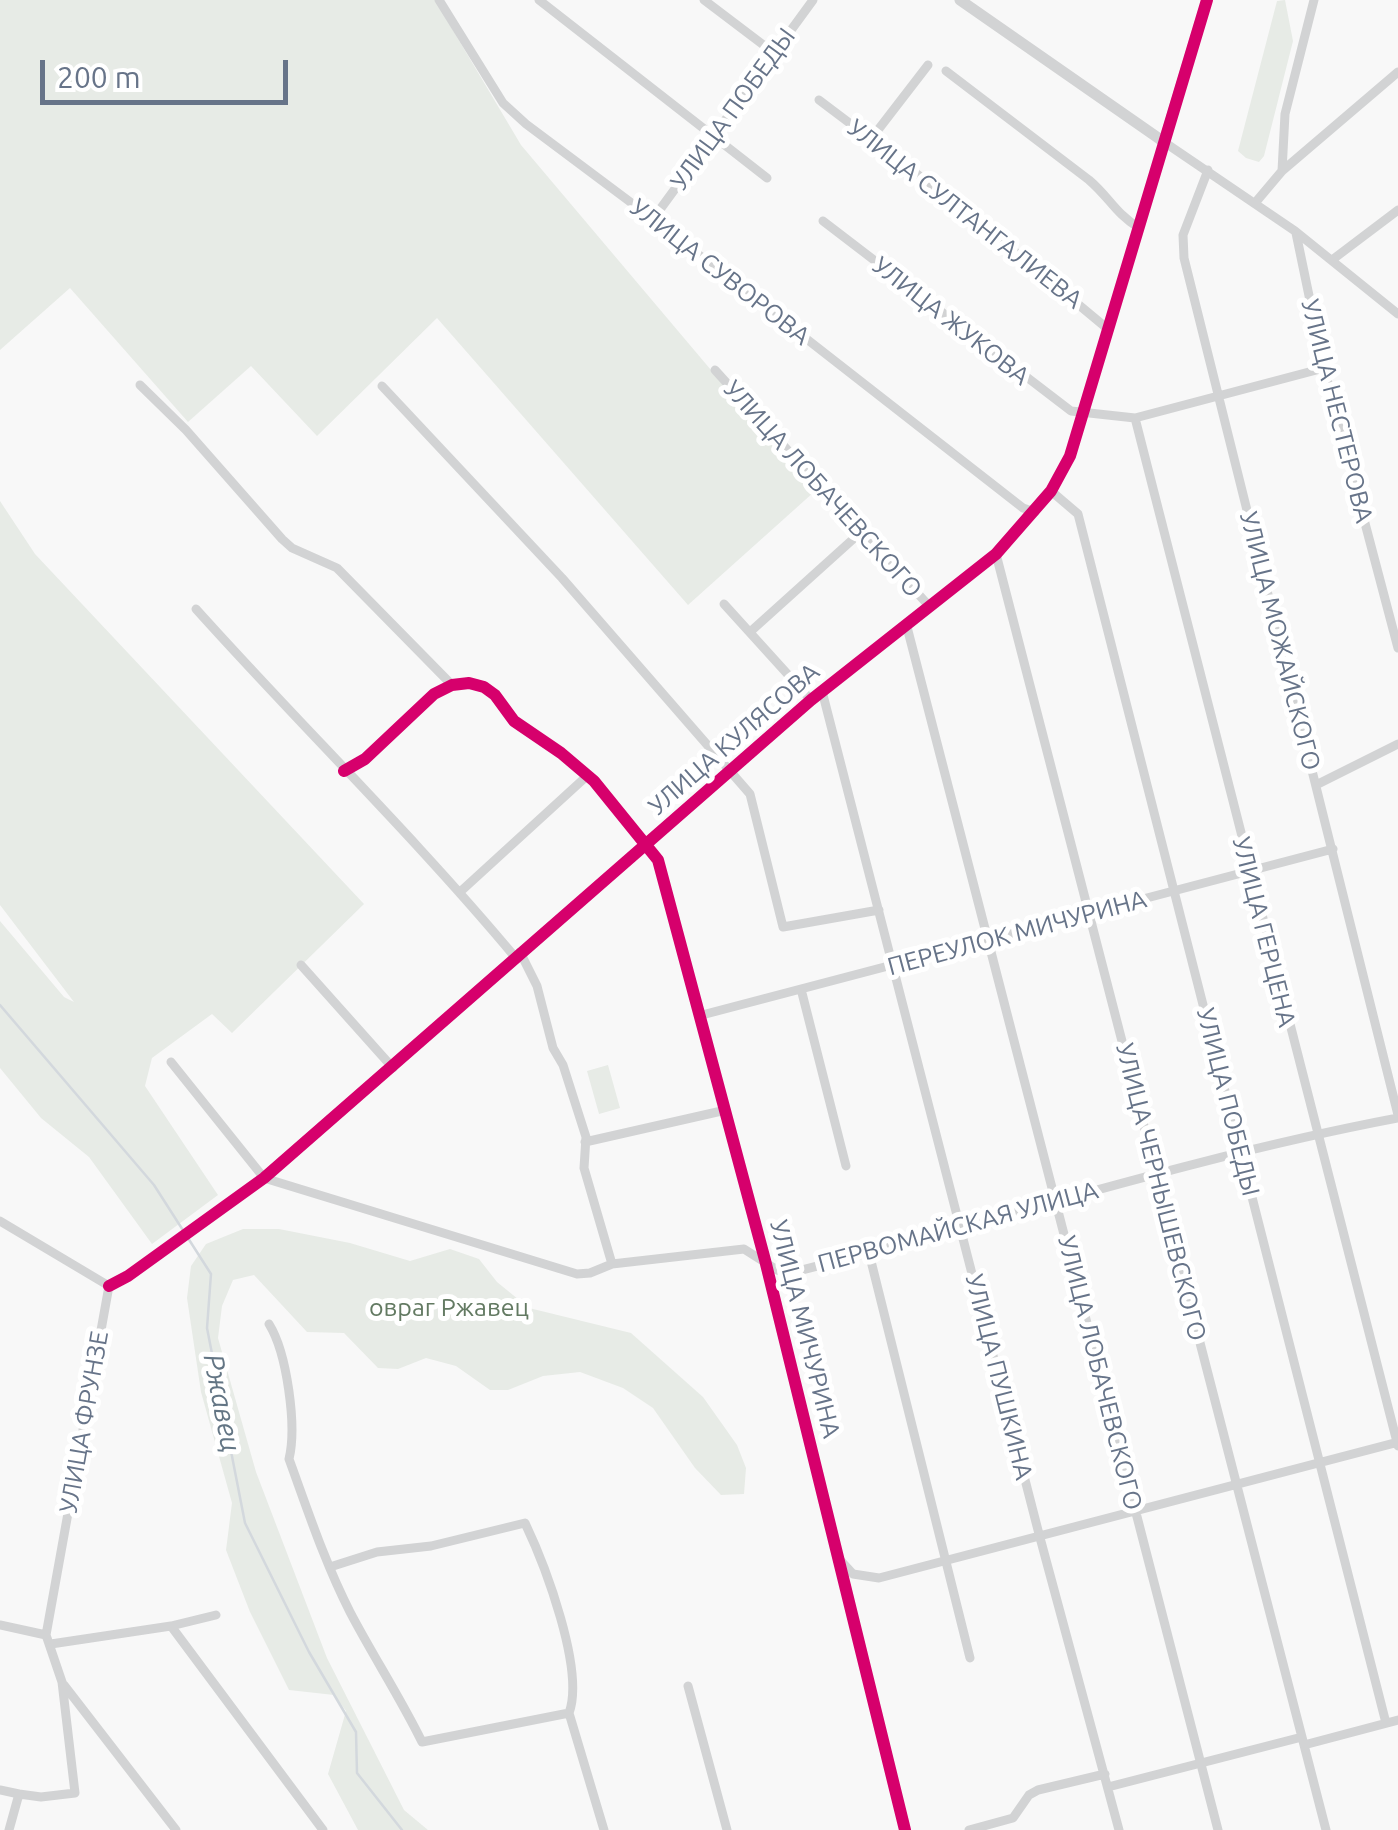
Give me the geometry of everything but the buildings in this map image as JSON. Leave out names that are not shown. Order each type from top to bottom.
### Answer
[{"type":"street","name":"УЛИЦА СУВОРОВА","points":[[440,0],[503,103],[526,124],[1023,508],[1035,512]]},
{"type":"street","points":[[538,0],[767,178]]},
{"type":"street","points":[[704,0],[774,53]]},
{"type":"street","name":"УЛИЦА ПОБЕДЫ","points":[[653,219],[813,0]]},
{"type":"street","points":[[960,0],[1296,231],[1398,314]]},
{"type":"street","points":[[1164,142],[1207,0]]},
{"type":"street","points":[[1282,171],[1285,114],[1315,2]]},
{"type":"street","points":[[871,139],[928,65]]},
{"type":"street","points":[[946,70],[1089,180],[1108,196],[1115,211],[1139,228]]},
{"type":"street","points":[[1255,203],[1282,171],[1398,72]]},
{"type":"street","name":"УЛИЦА СУЛТАНГАЛИЕВА","points":[[819,100],[1010,246],[1109,330]]},
{"type":"street","name":"УЛИЦА КУЛЯСОВА","points":[[109,1286],[264,1178],[822,691],[996,554],[1035,512],[1052,492],[1070,456],[1164,142]]},
{"type":"street","name":"УЛИЦА МОЖАЙСКОГО","points":[[1208,170],[1183,235],[1184,258],[1398,1116]]},
{"type":"street","points":[[1332,260],[1398,210]]},
{"type":"street","name":"УЛИЦА ЖУКОВА","points":[[822,221],[1062,406],[1071,411],[1134,418]]},
{"type":"street","name":"УЛИЦА НЕСТЕРОВА","points":[[1296,231],[1324,368],[1398,648]]},
{"type":"street","points":[[1134,418],[1324,368]]},
{"type":"street","name":"УЛИЦА ЛОБАЧЕВСКОГО","points":[[715,370],[930,607]]},
{"type":"street","points":[[140,384],[292,548],[336,568],[452,685],[434,694],[379,746],[344,771]]},
{"type":"street","points":[[382,386],[562,578],[750,794],[784,927],[879,910]]},
{"type":"street","name":"УЛИЦА ГЕРЦЕНА","points":[[1134,418],[1398,1444]]},
{"type":"street","name":"УЛИЦА ПОБЕДЫ","points":[[1052,492],[1078,514],[1386,1724]]},
{"type":"street","points":[[750,632],[862,532]]},
{"type":"street","name":"УЛИЦА ЧЕРНЫШЕВСКОГО","points":[[996,554],[1326,1830]]},
{"type":"street","points":[[724,604],[812,700]]},
{"type":"street","points":[[196,609],[344,771],[425,852],[518,955],[538,986],[553,1048],[563,1065],[585,1142],[584,1168],[612,1264]]},
{"type":"street","name":"УЛИЦА ЛОБАЧЕВСКОГО","points":[[907,626],[1218,1830]]},
{"type":"street","name":"УЛИЦА МИЧУРИНА","points":[[452,685],[468,683],[496,695],[514,721],[588,775],[658,860],[765,1260],[905,1830]]},
{"type":"street","name":"УЛИЦА ПУШКИНА","points":[[822,691],[1119,1830]]},
{"type":"street","points":[[1316,786],[1398,744]]},
{"type":"street","points":[[460,892],[588,775]]},
{"type":"street","name":"ПЕРЕУЛОК МИЧУРИНА","points":[[702,1015],[1332,849]]},
{"type":"street","points":[[300,965],[394,1068]]},
{"type":"street","points":[[801,989],[846,1166]]},
{"type":"street","points":[[172,1062],[264,1178]]},
{"type":"street","points":[[585,1142],[726,1110]]},
{"type":"street","name":"ПЕРВОМАЙСКАЯ УЛИЦА","points":[[264,1178],[576,1274],[612,1264],[744,1249],[776,1270],[790,1273],[1055,1200],[1398,1116]]},
{"type":"street","points":[[0,1220],[109,1286]]},
{"type":"street","points":[[869,1253],[970,1658]]},
{"type":"street","name":"УЛИЦА ФРУНЗЕ","points":[[18,1794],[41,1797],[75,1793],[62,1682],[48,1640],[109,1286]]},
{"type":"street","points":[[270,1324],[278,1338],[285,1377],[292,1446],[289,1460],[330,1568],[422,1742],[569,1712]]},
{"type":"street","points":[[840,1559],[853,1574],[870,1579],[1398,1444]]},
{"type":"street","points":[[330,1568],[377,1552],[431,1546],[525,1524],[557,1600],[575,1696],[569,1712],[604,1830]]},
{"type":"street","points":[[0,1624],[48,1640],[171,1626],[216,1615]]},
{"type":"street","points":[[171,1626],[324,1830]]},
{"type":"street","name":"УЛИЦА ФРУНЗЕ","points":[[62,1682],[176,1830]]},
{"type":"street","points":[[688,1686],[727,1830]]},
{"type":"street","points":[[1108,1787],[1200,1762],[1398,1720]]},
{"type":"street","points":[[968,1830],[1013,1818],[1029,1795],[1038,1790],[1105,1774]]},
{"type":"street","points":[[0,1790],[18,1794],[9,1830]]},
{"type":"street","points":[[1013,1818],[1016,1830]]},
{"type":"green space","points":[[0,0],[435,0],[521,145],[814,492],[688,605],[437,318],[317,436],[251,366],[188,422],[70,288],[0,350]]},
{"type":"green space","points":[[1285,0],[1293,41],[1264,156],[1259,162],[1238,151],[1277,1]]},
{"type":"green space","points":[[0,501],[35,554],[364,904],[232,1033],[212,1014],[152,1058],[145,1086],[218,1195],[152,1244],[89,1157],[41,1118],[0,1068],[0,921],[64,997],[74,1002],[0,905]]},
{"type":"green space","points":[[608,1065],[620,1108],[599,1114],[587,1071]]},
{"type":"green space","name":"овраг Ржавец","points":[[243,1229],[279,1229],[350,1243],[410,1261],[450,1249],[479,1259],[497,1282],[529,1308],[631,1333],[703,1397],[737,1445],[746,1468],[744,1494],[721,1495],[695,1468],[653,1408],[623,1388],[580,1372],[543,1376],[508,1390],[490,1390],[456,1366],[426,1358],[398,1369],[378,1368],[344,1333],[307,1332],[254,1275],[233,1280],[222,1306],[218,1338],[256,1472],[327,1658],[404,1810],[428,1830],[358,1830],[328,1774],[346,1711],[334,1695],[289,1690],[250,1612],[226,1550],[232,1503],[201,1392],[187,1298],[191,1266],[206,1244]]},
{"type":"waterway","name":"Ржавец","points":[[0,1005],[154,1185],[211,1274],[207,1328],[245,1523],[309,1652],[356,1732],[357,1773],[402,1830]]},
{"type":"cycle path","points":[[109,1286],[264,1178],[811,700],[996,554],[1051,491],[1070,456],[1207,0]]},
{"type":"cycle path","points":[[344,771],[365,759],[434,694],[452,685],[469,683],[484,687],[514,721],[594,781],[658,860],[765,1260],[905,1830]]}]
